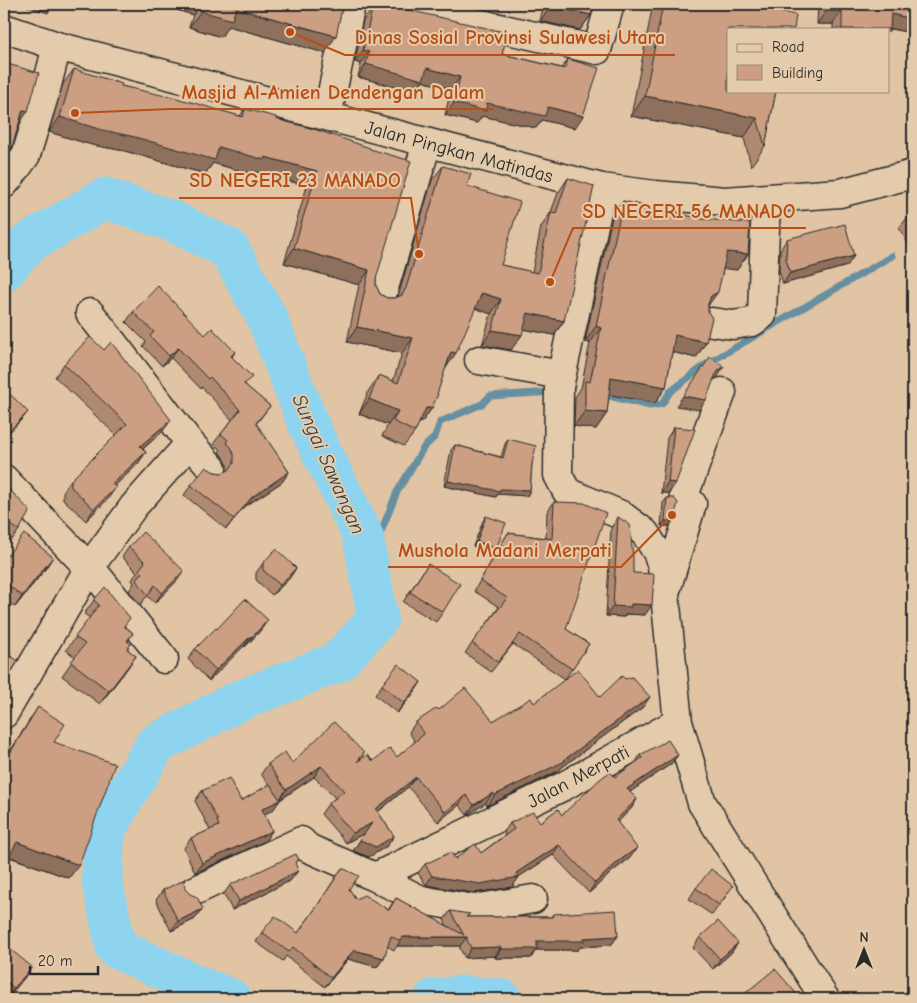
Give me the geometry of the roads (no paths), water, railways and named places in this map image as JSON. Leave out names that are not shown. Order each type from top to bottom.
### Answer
[{"type":"street","points":[[326,116],[351,4]]},
{"type":"street","points":[[394,4],[439,9],[597,50],[610,4]]},
{"type":"street","name":"Jalan Pingkan Matindas","points":[[4,28],[57,46],[602,188],[725,201],[840,193],[913,174]]},
{"type":"street","points":[[4,184],[26,156],[57,46]]},
{"type":"street","points":[[381,298],[427,143]]},
{"type":"street","points":[[602,188],[560,381],[558,475],[567,492],[621,515],[645,533],[657,552],[662,566],[678,722],[702,803],[825,999]]},
{"type":"street","points":[[712,322],[733,325],[752,322],[762,315],[766,199]]},
{"type":"street","points":[[90,312],[190,443],[212,468]]},
{"type":"street","points":[[478,360],[560,381]]},
{"type":"street","points":[[665,593],[692,504],[684,496],[722,392]]},
{"type":"street","points":[[4,714],[89,568],[134,506],[190,443]]},
{"type":"street","points":[[4,479],[98,577],[164,659]]},
{"type":"street","name":"Jalan Merpati","points":[[375,876],[564,786],[678,722]]},
{"type":"street","points":[[192,892],[301,841],[308,848],[375,876],[422,900],[474,909],[533,899]]},
{"type":"waterway","name":"Sungai Sawangan","points":[[4,271],[27,244],[105,198],[172,221],[229,249],[266,316],[310,428],[363,536],[378,619],[338,662],[236,702],[156,744],[105,830],[102,881],[116,948],[231,999]]},
{"type":"waterway","points":[[601,394],[650,406],[662,404],[670,392],[705,365],[892,256]]},
{"type":"waterway","points":[[368,564],[397,492],[424,447],[435,437],[440,422],[482,404],[490,396],[553,392]]},
{"type":"waterway","name":"Sungai Sawangan","points":[[434,999],[460,996],[501,999]]},
{"type":"place","name":"Dinas Sosial Provinsi Sulawesi Utara","points":[[290,32]]},
{"type":"place","name":"Masjid Al-Amien Dendengan Dalam","points":[[75,113]]},
{"type":"place","name":"SD NEGERI 23 MANADO","points":[[419,254]]},
{"type":"place","name":"SD NEGERI 56 MANADO","points":[[550,282]]},
{"type":"place","name":"Mushola Madani Merpati","points":[[672,515]]}]
